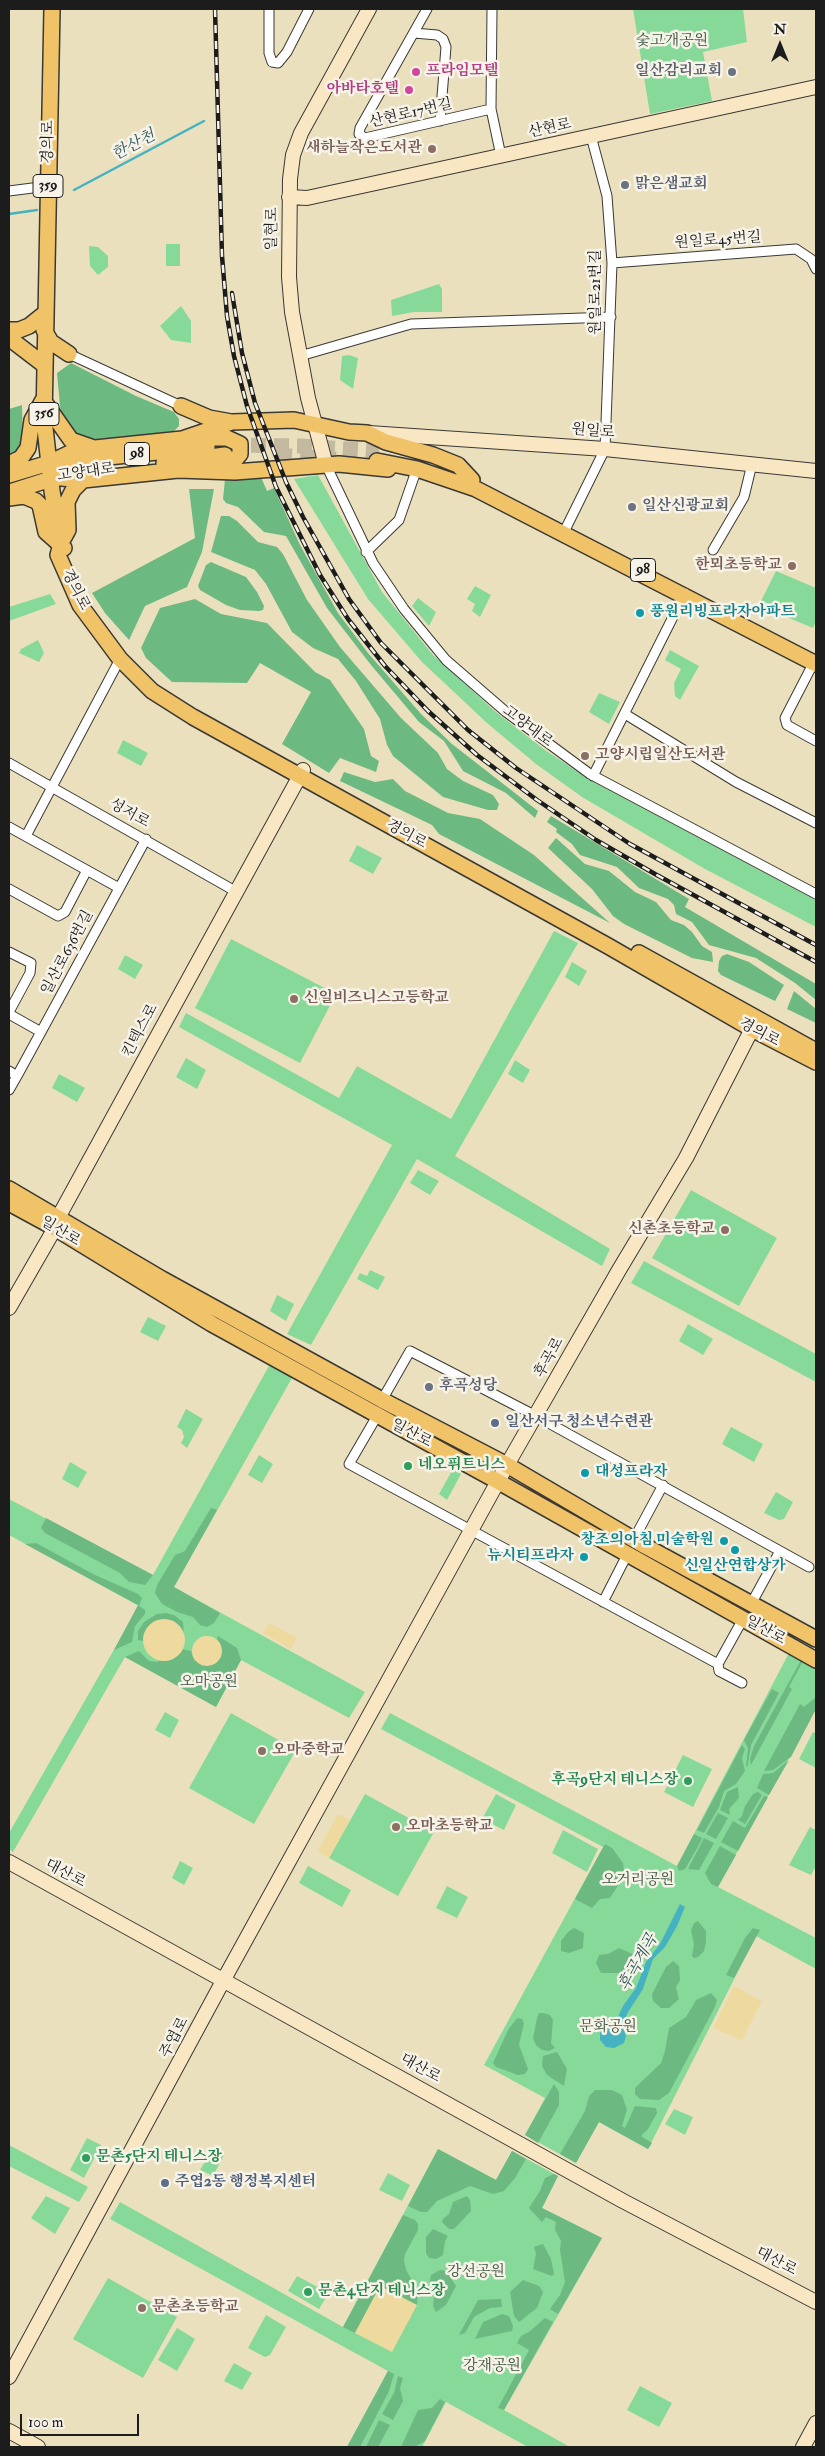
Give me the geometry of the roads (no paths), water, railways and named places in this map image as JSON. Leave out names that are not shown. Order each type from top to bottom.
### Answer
[{"type":"main road","name":"경의로","points":[[52,9],[44,314],[44,400],[50,470],[60,544],[58,555],[80,605],[120,659],[152,692],[301,773],[600,942],[755,1024],[816,1062]]},
{"type":"main road","name":"일현로","points":[[326,466],[308,398],[292,312],[289,277],[290,197],[293,155],[301,133],[369,9]]},
{"type":"main road","name":"산현로","points":[[290,197],[307,198],[816,87]]},
{"type":"main road","points":[[44,314],[10,339],[43,368],[69,354],[51,342],[44,330]]},
{"type":"main road","points":[[9,464],[21,458],[28,448],[32,420],[44,400],[71,440],[95,448]]},
{"type":"main road","points":[[178,470],[235,472],[326,466],[368,466],[415,474],[456,486],[470,483],[458,465],[433,455],[386,442],[367,433],[349,432],[294,420],[232,422],[209,418],[181,406]]},
{"type":"main road","points":[[180,439],[188,429],[190,416],[181,406]]},
{"type":"main road","points":[[180,439],[232,422]]},
{"type":"main road","name":"원일로","points":[[367,433],[605,449],[816,471]]},
{"type":"main road","points":[[227,438],[240,444],[242,448],[236,460],[229,463],[178,470],[83,480],[50,470],[76,450],[180,439],[227,438]]},
{"type":"main road","name":"고양대로","points":[[9,475],[225,450]]},
{"type":"main road","name":"98","points":[[378,456],[421,461],[470,483],[565,530],[685,594]]},
{"type":"main road","name":"고양대로","points":[[9,492],[50,470]]},
{"type":"main road","points":[[9,498],[24,496],[36,500],[40,505],[46,532],[60,544],[68,530],[67,502],[73,490],[83,480]]},
{"type":"main road","name":"98","points":[[470,483],[816,660]]},
{"type":"main road","name":"경의로","points":[[60,544],[69,553],[74,579],[88,606],[124,654],[157,685],[301,773]]},
{"type":"main road","name":"킨텍스로","points":[[9,1308],[301,773]]},
{"type":"main road","name":"경의로","points":[[755,1024],[816,1050]]},
{"type":"main road","name":"후곡로","points":[[371,1714],[472,1533],[507,1465],[686,1158],[755,1024]]},
{"type":"main road","name":"일산로","points":[[9,1188],[57,1222],[212,1324],[816,1660]]},
{"type":"main road","name":"일산로","points":[[9,1203],[57,1222],[162,1278],[382,1400],[507,1465],[634,1539],[816,1640]]},
{"type":"main road","name":"주엽로","points":[[9,2377],[371,1714]]},
{"type":"main road","name":"대산로","points":[[9,1862],[223,1982],[333,2039],[623,2200],[816,2302]]},
{"type":"main road","points":[[803,2447],[816,2423]]},
{"type":"main road","points":[[9,2431],[38,2447]]},
{"type":"street","points":[[269,9],[269,53],[272,62],[278,63],[287,52],[309,9]]},
{"type":"street","name":"산현로17번길","points":[[427,9],[360,128],[360,134],[365,138],[491,109]]},
{"type":"street","points":[[492,9],[491,109],[501,156]]},
{"type":"street","points":[[414,33],[437,34],[444,39],[446,47],[440,121]]},
{"type":"street","name":"원일로21번길","points":[[592,136],[607,196],[612,263],[605,449]]},
{"type":"street","points":[[9,191],[48,186]]},
{"type":"street","name":"원일로45번길","points":[[612,263],[796,249],[811,259],[816,269]]},
{"type":"street","points":[[300,356],[411,324],[611,317]]},
{"type":"street","points":[[69,354],[181,406]]},
{"type":"street","points":[[565,530],[605,449]]},
{"type":"street","points":[[713,550],[744,497],[752,464]]},
{"type":"street","name":"고양대로","points":[[326,466],[366,552],[404,609],[446,660],[506,712],[593,776],[816,894]]},
{"type":"street","points":[[366,552],[399,520],[415,474]]},
{"type":"street","points":[[593,776],[685,594]]},
{"type":"street","points":[[26,836],[120,659]]},
{"type":"street","points":[[816,660],[784,718],[788,725],[816,741]]},
{"type":"street","points":[[625,714],[736,782],[816,823]]},
{"type":"street","name":"성저로","points":[[9,763],[235,891]]},
{"type":"street","points":[[9,827],[119,888]]},
{"type":"street","name":"일산로636번길","points":[[9,1090],[13,1073],[41,1032],[146,839]]},
{"type":"street","name":"일산로636번길","points":[[9,889],[58,916],[65,912],[87,870]]},
{"type":"street","name":"일산로636번길","points":[[9,952],[31,963],[30,973],[9,1013]]},
{"type":"street","points":[[9,1013],[41,1032]]},
{"type":"street","points":[[382,1400],[410,1351],[536,1416],[809,1567]]},
{"type":"street","points":[[377,1416],[349,1464],[472,1533],[718,1664]]},
{"type":"street","points":[[634,1539],[663,1485]]},
{"type":"street","points":[[751,1604],[780,1551]]},
{"type":"street","points":[[603,1602],[628,1554]]},
{"type":"street","points":[[742,1683],[719,1671],[718,1664],[743,1619]]},
{"type":"water","points":[[680,1904],[685,1907],[677,1926],[665,1947],[653,1959],[643,1989],[628,2012],[622,2026],[626,2036],[624,2043],[614,2048],[606,2047],[600,2040],[600,2031],[606,2024],[617,2019],[623,2006],[636,1988],[646,1962],[660,1944]]},
{"type":"waterway","name":"한산천","points":[[74,190],[204,121]]},
{"type":"waterway","name":"한산천","points":[[9,214],[37,210]]},
{"type":"tunnel","points":[[228,445],[300,446],[379,451]]},
{"type":"tunnel","points":[[277,455],[336,459]]},
{"type":"railway","points":[[215,9],[222,256],[227,316],[234,356],[247,406],[276,487],[320,575],[348,619],[385,666],[428,711],[477,755],[537,800],[596,840],[816,962]]},
{"type":"railway","points":[[232,293],[242,353],[255,403],[286,482],[303,517],[349,599],[381,643],[468,730],[516,768],[630,844],[816,945]]},
{"type":"place","name":"프라임모텔","points":[[416,72]]},
{"type":"place","name":"일산감리교회","points":[[732,72]]},
{"type":"place","name":"아바타호텔","points":[[409,90]]},
{"type":"place","name":"새하늘작은도서관","points":[[432,149]]},
{"type":"place","name":"맑은샘교회","points":[[625,185]]},
{"type":"place","name":"일산신광교회","points":[[632,507]]},
{"type":"place","name":"한뫼초등학교","points":[[792,566]]},
{"type":"place","name":"풍원리빙프라자아파트","points":[[640,613]]},
{"type":"place","name":"고양시립일산도서관","points":[[585,756]]},
{"type":"place","name":"신일비즈니스고등학교","points":[[294,999]]},
{"type":"place","name":"신촌초등학교","points":[[725,1230]]},
{"type":"place","name":"후곡성당","points":[[429,1387]]},
{"type":"place","name":"일산서구 청소년수련관","points":[[495,1423]]},
{"type":"place","name":"네오퓌트니스","points":[[408,1466]]},
{"type":"place","name":"대성프라자","points":[[585,1473]]},
{"type":"place","name":"창조의아침 미술학원","points":[[724,1541]]},
{"type":"place","name":"신일산연합상가","points":[[735,1550]]},
{"type":"place","name":"뉴시티프라자","points":[[584,1557]]},
{"type":"place","name":"오마중학교","points":[[262,1751]]},
{"type":"place","name":"후곡9단지 테니스장","points":[[688,1781]]},
{"type":"place","name":"오마초등학교","points":[[396,1827]]},
{"type":"place","name":"문촌5단지 테니스장","points":[[86,2158]]},
{"type":"place","name":"주엽2동 행정복지센터","points":[[165,2183]]},
{"type":"place","name":"문촌4단지 테니스장","points":[[308,2292]]},
{"type":"place","name":"문촌초등학교","points":[[142,2308]]},
{"type":"park label","name":"숯고개공원","points":[[672,42]]},
{"type":"park label","name":"오마공원","points":[[209,1683]]},
{"type":"park label","name":"오거리공원","points":[[638,1881]]},
{"type":"park label","name":"문화공원","points":[[608,2028]]},
{"type":"park label","name":"강선공원","points":[[476,2273]]},
{"type":"park label","name":"강재공원","points":[[492,2367]]},
{"type":"water label","name":"후곡계곡","points":[[639,1963]]}]
